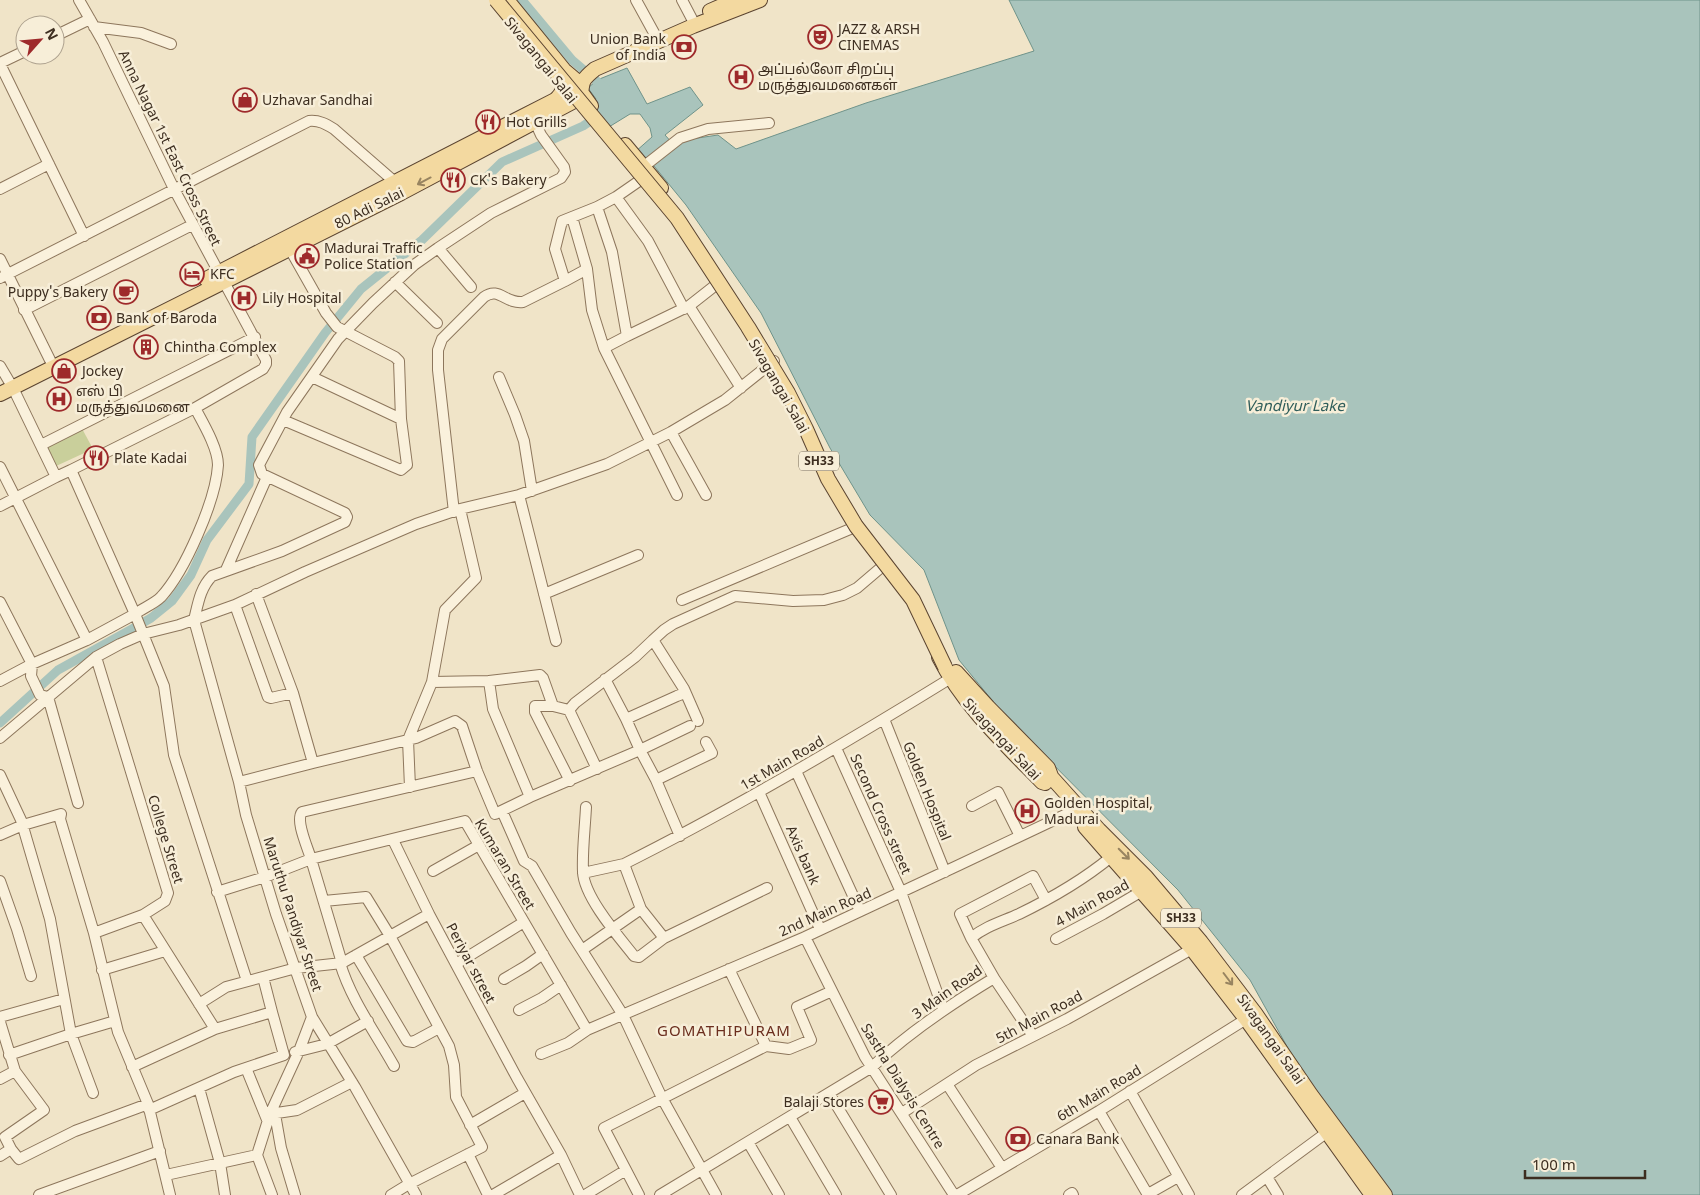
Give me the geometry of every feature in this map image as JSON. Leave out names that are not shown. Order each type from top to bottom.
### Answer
[{"type":"main road","name":"Sivagangai Salai","points":[[494,0],[579,93]]},
{"type":"main road","points":[[494,0],[677,218],[748,327],[788,393],[828,479],[856,526],[914,600],[948,670]]},
{"type":"main road","points":[[502,0],[680,216],[751,325],[790,391],[830,478],[858,524],[916,597],[948,670]]},
{"type":"main road","name":"Sivagangai Salai","points":[[506,0],[579,93],[603,127],[640,172],[792,390],[832,477],[860,524],[917,596],[933,634],[948,661],[972,691],[1048,768],[1048,779],[1071,812],[1250,1016],[1385,1195]]},
{"type":"main road","name":"80 Adi Salai","points":[[5,386],[287,243],[535,122],[579,93],[593,66],[658,39],[735,0]]},
{"type":"main road","name":"80 Adi Salai","points":[[693,22],[760,0]]},
{"type":"main road","name":"80 Adi Salai","points":[[398,188],[561,95],[579,93]]},
{"type":"main road","name":"Sivagangai Salai","points":[[640,172],[682,214],[771,362],[805,430],[827,480],[855,527],[912,600],[948,670],[1048,779],[1146,876],[1201,942],[1326,1133],[1372,1195]]},
{"type":"main road","name":"80 Adi Salai","points":[[5,386],[50,360],[220,277]]},
{"type":"street","name":"Anna Nagar 1st East Cross Street","points":[[0,506],[195,408],[263,369],[266,364],[266,360],[255,337],[192,225],[79,0]]},
{"type":"street","points":[[636,0],[658,39]]},
{"type":"street","points":[[682,0],[693,22]]},
{"type":"street","points":[[65,32],[92,23],[140,33],[171,44]]},
{"type":"street","points":[[15,56],[0,63],[84,236]]},
{"type":"street","points":[[3,276],[309,121],[316,120],[334,129],[398,188]]},
{"type":"street","points":[[194,620],[205,583],[212,576],[282,551],[346,522],[347,517],[345,513],[267,477],[262,474],[259,465],[287,412],[312,377],[341,329],[414,265],[438,248],[491,213],[561,178],[565,172],[564,167],[541,135],[535,122]]},
{"type":"street","points":[[565,281],[555,249],[562,221],[598,207],[616,197],[674,141],[708,129],[769,123]]},
{"type":"street","points":[[0,189],[49,164]]},
{"type":"street","points":[[616,197],[648,240],[686,307],[742,388]]},
{"type":"street","points":[[598,207],[612,252],[627,336]]},
{"type":"street","points":[[572,217],[588,269],[592,310],[604,348],[677,495]]},
{"type":"street","points":[[24,310],[192,225]]},
{"type":"street","points":[[283,420],[401,470],[407,465],[401,419],[399,361],[396,357],[341,329],[326,313],[287,243]]},
{"type":"street","points":[[438,248],[471,287]]},
{"type":"street","points":[[0,259],[3,276],[24,310],[50,360]]},
{"type":"street","points":[[410,787],[408,740],[432,682],[445,610],[476,578],[457,511],[438,370],[438,350],[442,339],[490,292],[497,293],[515,303],[523,302],[588,269]]},
{"type":"street","points":[[395,282],[437,323]]},
{"type":"street","points":[[604,348],[686,307],[717,284]]},
{"type":"street","points":[[41,445],[255,337]]},
{"type":"street","points":[[0,738],[44,696],[96,657],[142,632],[194,620],[234,605],[313,568],[416,524],[457,511],[519,496],[607,464],[671,432],[726,400],[771,362]]},
{"type":"street","points":[[0,366],[5,386],[41,445],[56,478]]},
{"type":"street","points":[[312,377],[401,419]]},
{"type":"street","points":[[499,377],[524,441],[532,491]]},
{"type":"street","points":[[0,681],[32,664],[136,616],[160,598],[175,578],[209,508],[218,464],[213,445],[195,408]]},
{"type":"street","points":[[671,432],[706,495]]},
{"type":"street","points":[[0,467],[87,640]]},
{"type":"street","points":[[71,470],[136,616],[164,686],[174,754],[247,981]]},
{"type":"street","points":[[226,570],[267,477]]},
{"type":"street","points":[[519,496],[556,641]]},
{"type":"street","points":[[682,600],[855,527]]},
{"type":"street","points":[[544,594],[638,555]]},
{"type":"street","points":[[569,710],[575,703],[635,657],[673,624],[735,596],[793,601],[824,600],[843,595],[857,588],[884,565]]},
{"type":"street","points":[[256,594],[292,693],[313,763]]},
{"type":"street","points":[[0,602],[32,664],[31,676],[44,696],[78,803]]},
{"type":"street","points":[[234,605],[268,697],[292,693]]},
{"type":"street","name":"Maruthu Pandiyar Street","points":[[194,620],[239,782],[246,815],[276,914],[312,1017],[352,1082],[416,1195]]},
{"type":"street","points":[[239,782],[416,738],[455,721],[462,726],[477,771],[495,814],[640,750],[694,723],[684,690],[653,640]]},
{"type":"street","name":"College Street","points":[[94,933],[143,915],[165,901],[168,893],[96,657]]},
{"type":"street","name":"1st Main Road","points":[[583,873],[624,864],[680,836],[884,719],[948,670]]},
{"type":"street","points":[[432,682],[489,681],[540,674],[553,706]]},
{"type":"street","points":[[605,679],[656,780],[680,836]]},
{"type":"street","points":[[489,681],[493,709],[530,797]]},
{"type":"street","points":[[626,720],[682,694],[684,690]]},
{"type":"street","points":[[569,710],[538,705],[534,708],[570,781]]},
{"type":"street","points":[[569,710],[597,769]]},
{"type":"street","name":"Golden Hospital","points":[[884,719],[945,872]]},
{"type":"street","points":[[656,780],[712,754],[706,742]]},
{"type":"street","name":"Second Cross street","points":[[836,748],[901,892],[943,1009]]},
{"type":"street","points":[[394,1066],[356,1003],[345,978],[299,821],[299,815],[302,812],[477,771]]},
{"type":"street","points":[[796,771],[860,911]]},
{"type":"street","points":[[0,775],[23,825],[50,919],[70,1034],[93,1093]]},
{"type":"street","name":"Axis bank","points":[[759,792],[820,930]]},
{"type":"street","points":[[972,806],[998,792],[1020,836]]},
{"type":"street","points":[[586,807],[583,873],[589,893],[613,929],[636,957],[664,938],[767,888]]},
{"type":"street","points":[[502,811],[524,861],[532,866],[582,950],[624,1015],[662,1098],[716,1195]]},
{"type":"street","name":"2nd Main Road","points":[[541,1054],[568,1043],[587,1030],[805,937],[1071,812]]},
{"type":"street","points":[[0,834],[61,814],[60,819],[94,933],[115,1021],[149,1107],[170,1195]]},
{"type":"street","name":"Kumaran Street","points":[[311,859],[465,821],[587,1030]]},
{"type":"street","name":"Periyar street","points":[[393,840],[429,914],[561,1156],[580,1195]]},
{"type":"street","points":[[433,871],[479,845]]},
{"type":"street","points":[[971,938],[984,928],[1019,914],[1046,900],[1087,876],[1111,857]]},
{"type":"street","points":[[218,892],[265,877],[311,859]]},
{"type":"street","points":[[624,864],[641,909],[664,938]]},
{"type":"street","name":"3 Main Road","points":[[660,1195],[872,1067],[890,1050],[943,1009],[994,978],[971,938],[960,914],[1033,876],[1046,900]]},
{"type":"street","points":[[0,881],[31,976]]},
{"type":"street","name":"4 Main Road","points":[[1056,939],[1142,891]]},
{"type":"street","points":[[324,901],[366,897],[390,936],[449,1046],[454,1065],[456,1097],[482,1147],[391,1195]]},
{"type":"street","points":[[582,950],[641,909]]},
{"type":"street","name":"Periyar street","points":[[341,963],[429,914]]},
{"type":"street","points":[[143,915],[215,1029]]},
{"type":"street","points":[[456,964],[524,922]]},
{"type":"street","name":"Sastha Dialysis Centre","points":[[805,937],[872,1067],[956,1195]]},
{"type":"street","name":"5th Main Road","points":[[902,1113],[976,1065],[1192,949]]},
{"type":"street","points":[[102,970],[165,951]]},
{"type":"street","points":[[356,954],[407,1041],[413,1042],[439,1028]]},
{"type":"street","points":[[504,979],[543,954]]},
{"type":"street","points":[[199,1004],[226,986],[296,968],[341,963]]},
{"type":"street","points":[[729,969],[766,1046]]},
{"type":"street","points":[[262,977],[284,1054]]},
{"type":"street","points":[[994,978],[1033,1036]]},
{"type":"street","points":[[519,1010],[561,985]]},
{"type":"street","points":[[639,1195],[604,1128],[766,1046],[789,1049],[811,1040],[797,1006],[832,991]]},
{"type":"street","points":[[0,1017],[64,999]]},
{"type":"street","points":[[132,1067],[215,1029],[272,1012]]},
{"type":"street","name":"6th Main Road","points":[[956,1195],[1098,1111],[1250,1016]]},
{"type":"street","points":[[272,1195],[257,1155],[312,1017]]},
{"type":"street","points":[[9,1055],[115,1021]]},
{"type":"street","points":[[0,1022],[15,1070],[44,1110],[3,1133],[18,1159],[75,1131],[149,1107],[284,1054],[327,1044],[368,1021]]},
{"type":"street","points":[[246,1068],[271,1117],[295,1195]]},
{"type":"street","points":[[0,1079],[15,1070]]},
{"type":"street","points":[[271,1117],[297,1110],[352,1082]]},
{"type":"street","points":[[947,1084],[1002,1168]]},
{"type":"street","points":[[198,1088],[220,1163],[225,1195]]},
{"type":"street","points":[[1130,1091],[1189,1195]]},
{"type":"street","points":[[470,1125],[525,1093]]},
{"type":"street","points":[[829,1093],[891,1195]]},
{"type":"street","points":[[1098,1111],[1148,1194],[1178,1176]]},
{"type":"street","points":[[790,1116],[836,1195]]},
{"type":"street","points":[[1242,1195],[1326,1133]]},
{"type":"street","points":[[748,1142],[779,1195]]},
{"type":"street","points":[[0,1156],[11,1149]]},
{"type":"street","points":[[39,1195],[160,1151]]},
{"type":"street","points":[[468,1154],[488,1195]]},
{"type":"street","points":[[166,1175],[257,1155]]},
{"type":"street","points":[[493,1195],[561,1156]]},
{"type":"street","points":[[585,1195],[626,1170]]},
{"type":"street","points":[[1267,1178],[1278,1195]]},
{"type":"street","points":[[1070,1195],[1072,1193],[1073,1195]]},
{"type":"green space","points":[[79,423],[93,449],[54,467],[42,441]]},
{"type":"water","name":"Vandiyur Lake","points":[[1009,0],[1700,0],[1700,1195],[1392,1195],[1304,1077],[1250,980],[1178,890],[1005,716],[959,660],[924,570],[870,515],[830,448],[761,313],[686,205],[654,166],[635,152],[652,137],[650,128],[640,114],[630,114],[604,130],[587,106],[596,99],[588,88],[597,80],[627,68],[647,104],[690,87],[703,105],[665,135],[674,145],[691,139],[718,135],[736,149],[866,103],[1034,51]]},
{"type":"waterway","points":[[522,0],[572,60],[606,89]]},
{"type":"waterway","points":[[0,723],[58,670],[151,618],[172,601],[191,575],[207,540],[249,484],[252,437],[325,333],[361,289],[422,240],[502,162],[583,126],[598,116]]},
{"type":"place","name":"JAZZ & ARSH CINEMAS","points":[[820,37]]},
{"type":"place","name":"Union Bank of India","points":[[684,47]]},
{"type":"place","name":"அப்பல்லோ சிறப்பு மருத்துவமனைகள்","points":[[741,77]]},
{"type":"place","name":"Uzhavar Sandhai","points":[[245,100]]},
{"type":"place","name":"Hot Grills","points":[[488,122]]},
{"type":"place","name":"CK's Bakery","points":[[453,180]]},
{"type":"place","name":"Madurai Traffic Police Station","points":[[307,256]]},
{"type":"place","name":"KFC","points":[[192,274]]},
{"type":"place","name":"Puppy's Bakery","points":[[126,292]]},
{"type":"place","name":"Lily Hospital","points":[[244,298]]},
{"type":"place","name":"Bank of Baroda","points":[[99,318]]},
{"type":"place","name":"Chintha Complex","points":[[146,347]]},
{"type":"place","name":"Jockey","points":[[64,371]]},
{"type":"place","name":"எஸ் பி மருத்துவமனை","points":[[59,399]]},
{"type":"place","name":"Plate Kadai","points":[[96,458]]},
{"type":"place","name":"Golden Hospital, Madurai","points":[[1027,811]]},
{"type":"place","name":"Balaji Stores","points":[[881,1102]]},
{"type":"place","name":"Canara Bank","points":[[1018,1139]]},
{"type":"district","name":"GOMATHIPURAM","points":[[724,1031]]}]
